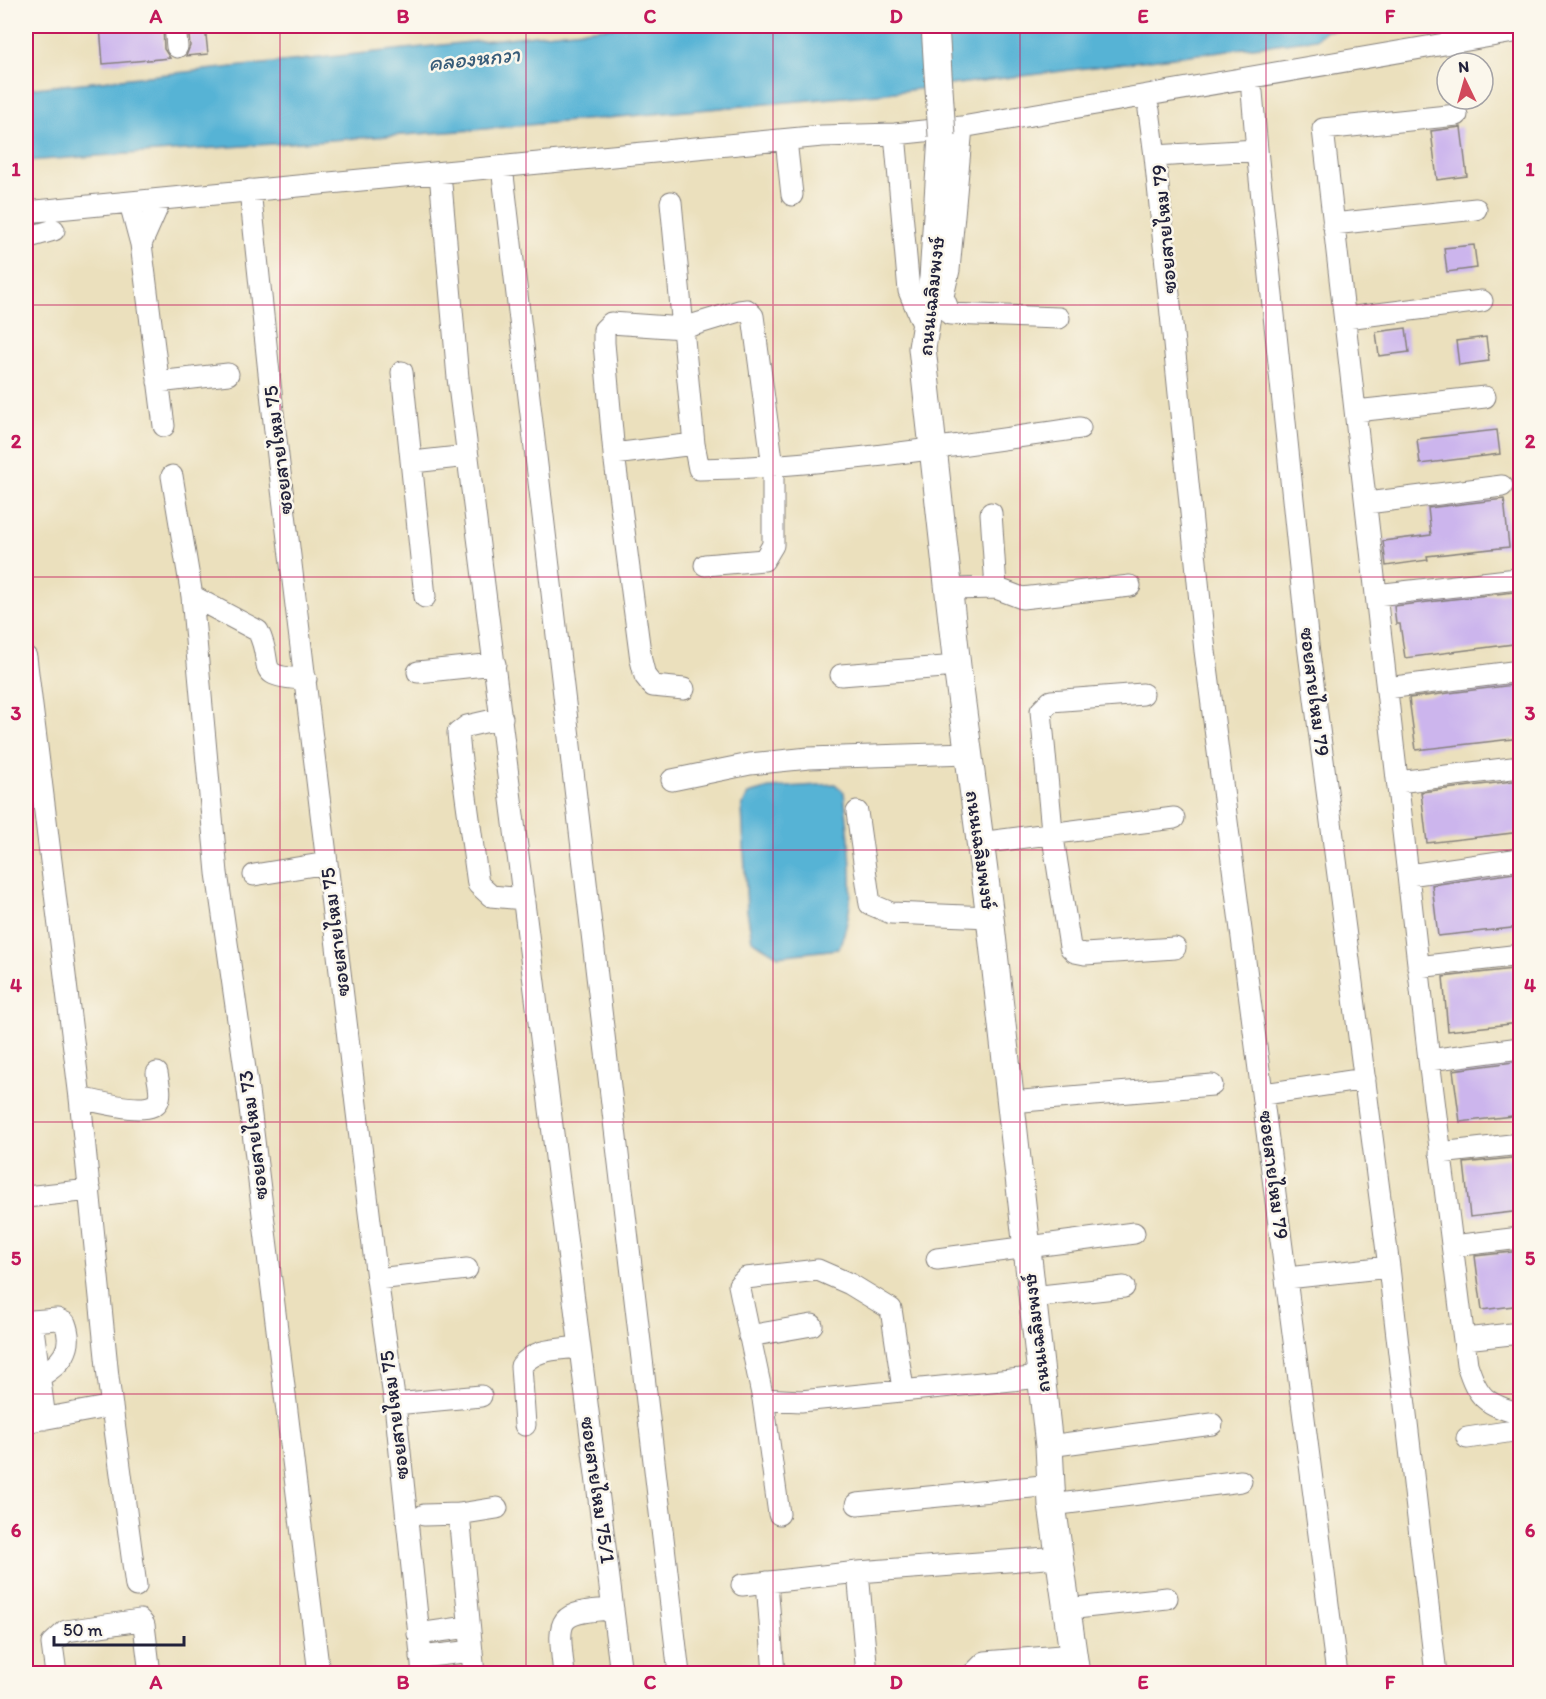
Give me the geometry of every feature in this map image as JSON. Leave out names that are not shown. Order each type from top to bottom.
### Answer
[{"type":"main road","name":"ถนนเฉลิมพงษ์","points":[[935,26],[952,132],[923,338],[957,666],[990,917],[1011,1102],[1049,1446],[1052,1495],[1075,1664]]},
{"type":"street","points":[[26,212],[786,140],[952,132],[1521,31]]},
{"type":"street","points":[[1251,92],[1257,150]]},
{"type":"street","points":[[1149,110],[1155,156]]},
{"type":"street","points":[[1457,116],[1323,129],[1418,967],[1467,1364],[1475,1389],[1496,1407],[1521,1414]]},
{"type":"street","points":[[895,134],[909,291],[923,338],[936,333],[949,270],[952,132]]},
{"type":"street","points":[[786,140],[792,195]]},
{"type":"street","name":"ซอยสายไหม 79","points":[[1336,1674],[1206,651],[1155,156],[1257,150],[1308,645],[1389,1267],[1436,1674]]},
{"type":"street","points":[[502,167],[679,1674]]},
{"type":"street","name":"ซอยสายไหม 75/1","points":[[440,173],[458,378],[502,718],[578,1347],[621,1674]]},
{"type":"street","name":"ซอยสายไหม 75","points":[[250,190],[327,863],[377,1279],[395,1404],[422,1665]]},
{"type":"street","points":[[141,244],[161,199]]},
{"type":"street","points":[[671,202],[694,444],[699,469],[773,467],[933,449],[1080,428]]},
{"type":"street","points":[[130,203],[141,244],[164,426]]},
{"type":"street","points":[[1333,224],[1476,209]]},
{"type":"street","points":[[26,238],[54,230]]},
{"type":"street","points":[[943,296],[950,314],[1059,318]]},
{"type":"street","points":[[1346,318],[1482,302]]},
{"type":"street","points":[[684,689],[653,686],[645,676],[614,453],[604,330],[611,323],[683,328],[739,311],[747,310],[753,316],[773,467],[774,545],[771,553],[764,560],[705,565]]},
{"type":"street","points":[[402,372],[425,597]]},
{"type":"street","points":[[158,382],[228,374]]},
{"type":"street","points":[[1356,411],[1485,397]]},
{"type":"street","points":[[614,453],[694,444]]},
{"type":"street","points":[[413,462],[468,456]]},
{"type":"street","name":"ซอยสายไหม 73","points":[[172,476],[192,596],[217,873],[247,1083],[319,1674]]},
{"type":"street","points":[[1367,503],[1502,486]]},
{"type":"street","points":[[991,513],[996,588]]},
{"type":"street","points":[[1376,595],[1517,579]]},
{"type":"street","points":[[950,589],[996,588],[1022,598],[1130,586]]},
{"type":"street","points":[[192,596],[258,631],[262,638],[265,666],[271,674],[281,678],[306,679]]},
{"type":"street","points":[[26,657],[80,1098],[112,1406],[136,1586]]},
{"type":"street","points":[[418,672],[495,664]]},
{"type":"street","points":[[841,675],[957,666]]},
{"type":"street","points":[[1387,688],[1521,671]]},
{"type":"street","points":[[1143,694],[1051,701],[1044,705],[1041,711],[1052,831],[1070,947],[1076,952],[1085,954],[1175,948]]},
{"type":"street","points":[[502,718],[467,726],[458,733],[460,753],[478,884],[491,896],[524,898]]},
{"type":"street","points":[[672,780],[750,764],[809,758],[968,753]]},
{"type":"street","points":[[1398,782],[1521,767]]},
{"type":"street","points":[[857,812],[870,904],[891,913],[990,917]]},
{"type":"street","points":[[979,843],[1052,831],[1174,818]]},
{"type":"street","points":[[1409,874],[1521,859]]},
{"type":"street","points":[[254,875],[327,863]]},
{"type":"street","points":[[1418,967],[1521,955]]},
{"type":"street","points":[[1429,1060],[1521,1048]]},
{"type":"street","points":[[80,1098],[139,1109],[150,1108],[158,1103],[160,1095],[157,1072]]},
{"type":"street","points":[[1264,1095],[1365,1079]]},
{"type":"street","points":[[1011,1102],[1212,1085]]},
{"type":"street","points":[[1440,1153],[1521,1144]]},
{"type":"street","points":[[26,1197],[90,1190]]},
{"type":"street","points":[[937,1259],[1134,1233]]},
{"type":"street","points":[[1453,1246],[1521,1238]]},
{"type":"street","points":[[1287,1278],[1389,1267]]},
{"type":"street","points":[[377,1279],[467,1269]]},
{"type":"street","points":[[779,1514],[763,1399],[739,1285],[746,1278],[818,1270],[850,1284],[891,1309],[903,1389]]},
{"type":"street","points":[[1032,1297],[1124,1287]]},
{"type":"street","points":[[749,1336],[812,1325]]},
{"type":"street","points":[[1465,1340],[1521,1333]]},
{"type":"street","points":[[525,1425],[522,1366],[529,1357],[540,1352],[578,1347]]},
{"type":"street","points":[[39,1377],[35,1420],[112,1406]]},
{"type":"street","points":[[763,1399],[801,1401],[1041,1377]]},
{"type":"street","points":[[395,1404],[481,1396]]},
{"type":"street","points":[[1049,1446],[1212,1424]]},
{"type":"street","points":[[1467,1438],[1521,1430]]},
{"type":"street","points":[[857,1504],[1052,1495],[1241,1481]]},
{"type":"street","points":[[424,1515],[459,1514],[497,1508]]},
{"type":"street","points":[[459,1514],[474,1674]]},
{"type":"street","points":[[742,1586],[858,1572],[1060,1557]]},
{"type":"street","points":[[858,1572],[867,1674]]},
{"type":"street","points":[[766,1582],[774,1674]]},
{"type":"street","points":[[1067,1609],[1167,1598]]},
{"type":"street","points":[[564,1674],[560,1630],[565,1619],[580,1611],[613,1609]]},
{"type":"street","points":[[56,1674],[52,1644],[66,1631],[140,1620],[144,1625],[150,1674]]},
{"type":"street","points":[[418,1634],[468,1627]]},
{"type":"street","points":[[422,1665],[471,1651]]},
{"type":"street","points":[[973,1674],[985,1662],[1075,1664]]},
{"type":"water","name":"คลองหกวา","points":[[621,26],[1386,26],[1325,31],[1316,39],[879,94],[461,131],[26,161],[26,89]]},
{"type":"water","points":[[835,784],[844,792],[850,851],[851,892],[845,931],[838,949],[778,956],[752,940],[747,911],[742,807],[748,794],[769,788]]},
{"type":"building","points":[[100,26],[163,26],[164,49],[170,58],[103,64]]},
{"type":"building","points":[[188,26],[205,26],[208,54],[186,56],[190,46]]},
{"type":"building","points":[[1461,127],[1467,176],[1437,180],[1431,131]]},
{"type":"building","points":[[1474,245],[1477,268],[1447,272],[1444,248]]},
{"type":"building","points":[[1406,328],[1409,352],[1379,356],[1376,332]]},
{"type":"building","points":[[1486,337],[1489,361],[1459,365],[1456,341]]},
{"type":"building","points":[[1497,430],[1500,454],[1420,464],[1417,439]]},
{"type":"building","points":[[1504,499],[1509,547],[1427,556],[1428,560],[1386,566],[1383,541],[1431,535],[1428,508]]},
{"type":"building","points":[[1514,592],[1517,619],[1521,619],[1521,643],[1405,658],[1400,624],[1396,624],[1394,606]]},
{"type":"building","points":[[1521,684],[1521,738],[1416,750],[1409,698]]},
{"type":"building","points":[[1521,780],[1521,832],[1427,843],[1421,792]]},
{"type":"building","points":[[1521,872],[1521,927],[1438,936],[1432,885]]},
{"type":"building","points":[[1513,969],[1519,1023],[1448,1031],[1443,977]]},
{"type":"building","points":[[1521,1061],[1521,1115],[1460,1122],[1453,1070]]},
{"type":"building","points":[[1521,1157],[1521,1211],[1470,1217],[1464,1163]]},
{"type":"building","points":[[1521,1251],[1521,1305],[1482,1310],[1475,1256]]}]
